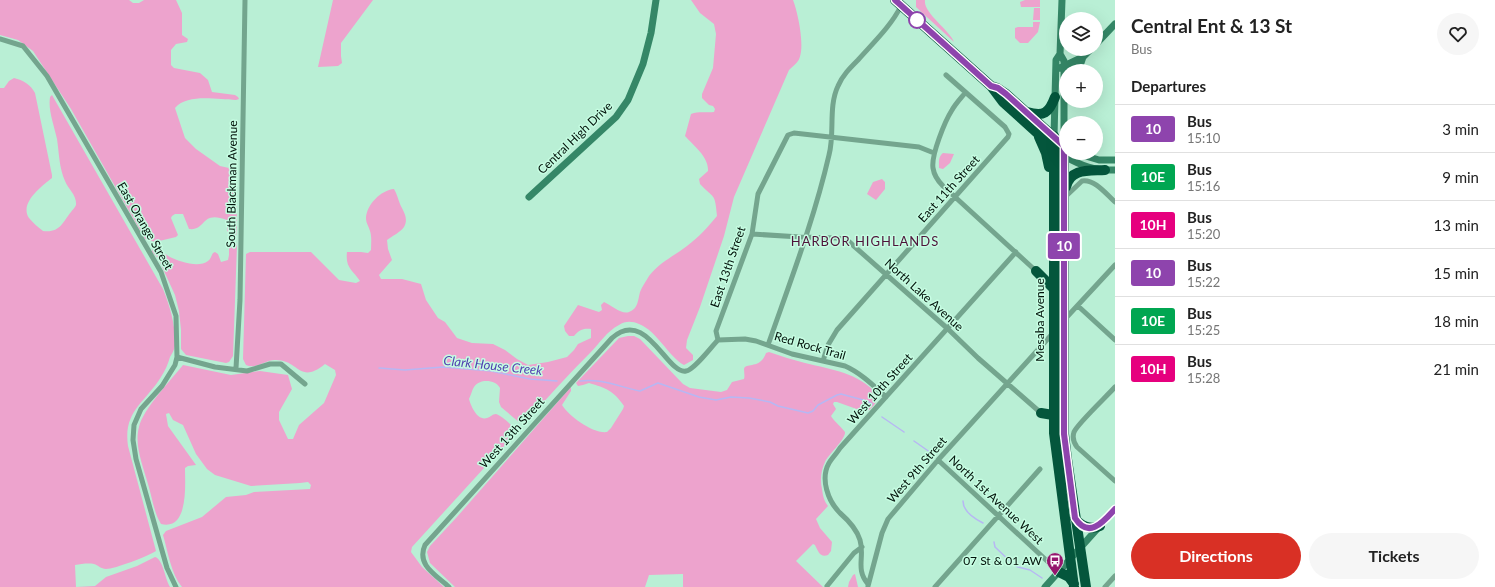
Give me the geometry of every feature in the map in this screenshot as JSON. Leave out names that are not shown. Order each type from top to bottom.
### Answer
[{"type":"highway","points":[[902,6],[991,86],[1003,102],[1035,131],[1059,147]]},
{"type":"highway","points":[[991,86],[1002,91],[1054,136],[1059,144]]},
{"type":"highway","points":[[1026,112],[1038,115],[1046,113],[1051,108],[1055,97]]},
{"type":"highway","points":[[1035,131],[1046,153],[1053,200]]},
{"type":"highway","name":"Mesaba Avenue","points":[[1060,160],[1053,200],[1053,415],[1054,433],[1074,585]]},
{"type":"highway","name":"Mesaba Avenue","points":[[1062,160],[1064,196],[1065,445],[1086,587]]},
{"type":"highway","points":[[1064,196],[1067,181],[1073,174],[1080,172],[1110,170]]},
{"type":"highway","points":[[1036,271],[1054,289]]},
{"type":"highway","points":[[1041,413],[1060,418],[1064,423]]},
{"type":"highway","points":[[1041,413],[1049,423],[1054,433]]},
{"type":"highway","points":[[1075,518],[1080,524],[1086,527],[1093,528],[1100,526]]},
{"type":"highway","points":[[1059,572],[1069,577],[1074,585]]},
{"type":"street","name":"South Blackman Avenue","points":[[236,368],[240,293],[245,0]]},
{"type":"street","name":"Central High Drive","points":[[529,197],[616,117],[628,100],[643,64],[651,33],[656,0]]},
{"type":"street","name":"Mesaba Avenue","points":[[1062,0],[1062,12]]},
{"type":"street","points":[[768,345],[806,237],[830,154],[834,99],[840,82],[846,73],[894,20],[902,6]]},
{"type":"street","points":[[894,20],[902,6]]},
{"type":"street","points":[[1103,37],[1115,24]]},
{"type":"street","name":"East Orange Street","points":[[0,39],[23,46],[47,76],[161,272],[176,316],[177,357],[175,365],[162,386],[141,409],[137,416],[133,432],[136,459],[167,568],[176,587]]},
{"type":"street","name":"Mesaba Avenue","points":[[1054,136],[1056,60],[1059,56]]},
{"type":"street","points":[[1068,64],[1084,57]]},
{"type":"street","points":[[1080,64],[1084,57]]},
{"type":"street","points":[[946,75],[965,92],[949,115],[934,153],[932,166],[938,180],[1036,271]]},
{"type":"street","name":"East 11th Street","points":[[823,361],[828,345],[837,330],[1007,139],[1009,134],[1005,127],[965,92]]},
{"type":"street","name":"East 13th Street","points":[[718,340],[716,331],[752,234],[758,194],[788,135],[794,133],[832,137]]},
{"type":"street","points":[[832,137],[919,147],[934,153]]},
{"type":"street","points":[[1076,160],[1083,166],[1093,169],[1110,170]]},
{"type":"street","points":[[1103,160],[1115,160]]},
{"type":"street","points":[[1064,196],[1082,181],[1088,181],[1092,182],[1115,202]]},
{"type":"street","name":"North Lake Avenue","points":[[752,234],[840,238],[847,240],[1041,413]]},
{"type":"street","name":"West 10th Street","points":[[862,547],[860,538],[856,531],[829,498],[825,478],[828,464],[840,448],[1016,252]]},
{"type":"street","name":"West 9th Street","points":[[868,585],[882,533],[888,519],[938,460],[1115,265]]},
{"type":"street","points":[[1078,306],[1115,340]]},
{"type":"street","name":"West 13th Street","points":[[449,587],[426,566],[422,559],[422,552],[425,545],[612,338],[622,331],[630,330],[642,334],[675,366],[686,372],[693,368],[718,340]]},
{"type":"street","name":"Red Rock Trail","points":[[718,340],[745,339],[768,345],[792,354],[853,369],[886,397]]},
{"type":"street","points":[[177,357],[215,367],[236,368],[247,371],[270,364],[281,364],[305,384]]},
{"type":"street","points":[[1115,387],[1078,427],[1074,436],[1074,441],[1078,447],[1115,481]]},
{"type":"street","name":"North 1st Avenue West","points":[[938,460],[1059,572]]},
{"type":"street","points":[[935,587],[1040,470]]},
{"type":"street","points":[[1045,587],[1115,509]]},
{"type":"street","points":[[862,547],[861,574],[868,585]]},
{"type":"street","points":[[827,586],[854,553],[862,547]]},
{"type":"street","points":[[1105,587],[1115,576]]},
{"type":"shaded area","points":[[0,0],[129,0],[133,3],[139,3],[144,0],[176,0],[182,13],[182,35],[188,39],[187,42],[176,44],[171,50],[171,65],[174,68],[200,73],[208,80],[212,92],[235,95],[239,99],[204,98],[187,100],[175,108],[185,138],[196,149],[220,166],[236,171],[236,235],[227,231],[227,220],[212,217],[199,227],[189,229],[183,214],[175,214],[171,218],[178,235],[176,237],[155,242],[145,239],[71,109],[33,51],[18,40],[0,35]]},
{"type":"shaded area","points":[[333,0],[373,0],[341,43],[342,63],[338,66],[318,67]]},
{"type":"shaded area","points":[[691,0],[793,0],[799,22],[801,40],[798,61],[789,70],[734,197],[724,236],[687,340],[686,348],[693,355],[693,360],[684,365],[678,361],[645,327],[636,323],[626,322],[607,334],[525,423],[520,423],[501,407],[499,402],[500,388],[498,385],[488,381],[477,384],[473,388],[469,399],[477,415],[483,418],[488,418],[496,414],[511,425],[516,433],[412,547],[411,552],[422,567],[444,587],[182,587],[175,576],[170,562],[163,535],[166,531],[202,517],[226,497],[246,495],[254,492],[310,489],[311,485],[308,482],[251,486],[215,475],[207,469],[196,454],[183,425],[173,420],[169,413],[166,414],[168,426],[196,465],[185,468],[185,495],[181,514],[177,520],[170,524],[161,524],[153,505],[138,448],[139,427],[152,403],[183,365],[231,375],[260,371],[288,375],[292,389],[279,412],[279,420],[288,439],[293,439],[299,425],[324,403],[336,375],[335,370],[325,364],[310,372],[304,372],[284,361],[276,360],[254,366],[246,365],[243,359],[246,254],[250,252],[311,252],[339,280],[356,283],[360,281],[348,265],[347,252],[368,253],[371,250],[370,230],[366,222],[367,214],[371,204],[379,195],[394,189],[406,221],[403,229],[387,240],[388,249],[392,260],[379,275],[381,279],[402,279],[421,284],[426,300],[438,318],[445,322],[457,338],[472,343],[493,344],[528,365],[567,357],[578,344],[591,338],[591,329],[581,330],[574,336],[569,336],[565,331],[564,326],[578,305],[599,312],[602,310],[601,305],[604,302],[626,313],[632,311],[637,304],[642,288],[653,271],[695,239],[717,216],[713,197],[700,184],[699,179],[708,171],[708,166],[704,156],[685,136],[691,114],[700,112],[714,112],[715,109],[702,98],[702,94],[713,68],[716,34],[714,24],[700,13]]},
{"type":"shaded area","points":[[916,0],[925,0],[928,10],[932,16],[948,32],[954,42],[916,7]]},
{"type":"shaded area","points":[[1025,0],[1040,0],[1040,7],[1021,7],[1020,2]]},
{"type":"shaded area","points":[[1034,8],[1040,8],[1040,20],[1033,20]]},
{"type":"shaded area","points":[[1033,22],[1040,22],[1038,32],[1028,43],[1020,43],[1015,38],[1015,28],[1033,27]]},
{"type":"shaded area","points":[[14,78],[26,83],[35,93],[52,175],[52,178],[33,195],[29,201],[27,212],[29,218],[43,231],[57,229],[76,205],[75,198],[63,176],[50,108],[50,97],[52,95],[163,289],[170,309],[175,331],[175,346],[173,352],[155,386],[132,416],[127,434],[128,446],[156,551],[116,567],[104,569],[92,564],[75,565],[76,587],[0,587],[0,88],[4,88],[9,81]]},
{"type":"shaded area","points":[[943,153],[954,154],[950,163],[943,169],[939,168],[939,164]]},
{"type":"shaded area","points":[[882,179],[885,182],[885,189],[876,200],[867,194],[873,182]]},
{"type":"shaded area","points":[[236,242],[237,245],[233,356],[229,362],[226,363],[186,355],[181,349],[179,311],[175,295],[158,258],[152,252],[153,249],[161,251],[179,261],[189,264],[200,264],[208,261],[215,252],[218,254],[221,262],[228,260],[229,244]]},
{"type":"shaded area","points":[[634,336],[640,339],[683,384],[690,388],[721,392],[727,390],[732,382],[744,379],[745,367],[757,364],[766,353],[769,352],[796,361],[844,373],[862,381],[878,395],[874,405],[865,412],[837,402],[834,402],[833,404],[836,409],[831,416],[845,432],[845,435],[824,465],[821,475],[821,486],[828,506],[816,519],[820,528],[832,542],[831,551],[828,555],[823,556],[813,544],[796,561],[823,587],[683,587],[683,574],[649,575],[645,587],[455,587],[430,563],[427,552],[430,546],[571,387],[571,391],[562,405],[565,409],[576,419],[595,430],[607,432],[611,428],[624,406],[617,397],[609,391],[589,383],[578,386],[576,383],[619,338]]},
{"type":"shaded area","points":[[155,557],[162,565],[170,587],[76,587],[95,586],[106,577],[137,566]]},
{"type":"shaded area","points":[[855,574],[858,587],[848,587],[849,582]]},
{"type":"waterway","name":"Clark House Creek","points":[[379,368],[405,370],[443,367],[491,371],[530,379],[557,381]]},
{"type":"waterway","name":"Clark House Creek","points":[[580,381],[588,380],[602,382],[640,391],[658,383],[699,397],[716,400],[731,397],[749,398],[770,402],[778,406],[808,413],[813,411],[818,405],[841,394],[867,401],[872,404]]},
{"type":"waterway","name":"Clark House Creek","points":[[882,417],[904,432]]},
{"type":"waterway","name":"Clark House Creek","points":[[914,441],[934,455]]},
{"type":"waterway","name":"Clark House Creek","points":[[963,501],[967,511],[983,523]]},
{"type":"waterway","name":"Clark House Creek","points":[[994,542],[995,547],[1013,564],[1030,570],[1042,578]]},
{"type":"bus line","name":"10","points":[[895,0],[991,86],[998,88],[1006,94],[1064,146],[1064,434],[1075,518],[1077,522],[1083,526],[1090,528],[1097,527],[1100,526],[1115,509]]},
{"type":"place","name":"07 St & 01 AW","points":[[1055,576]]},
{"type":"district","name":"HARBOR HIGHLANDS","points":[[865,241]]}]
